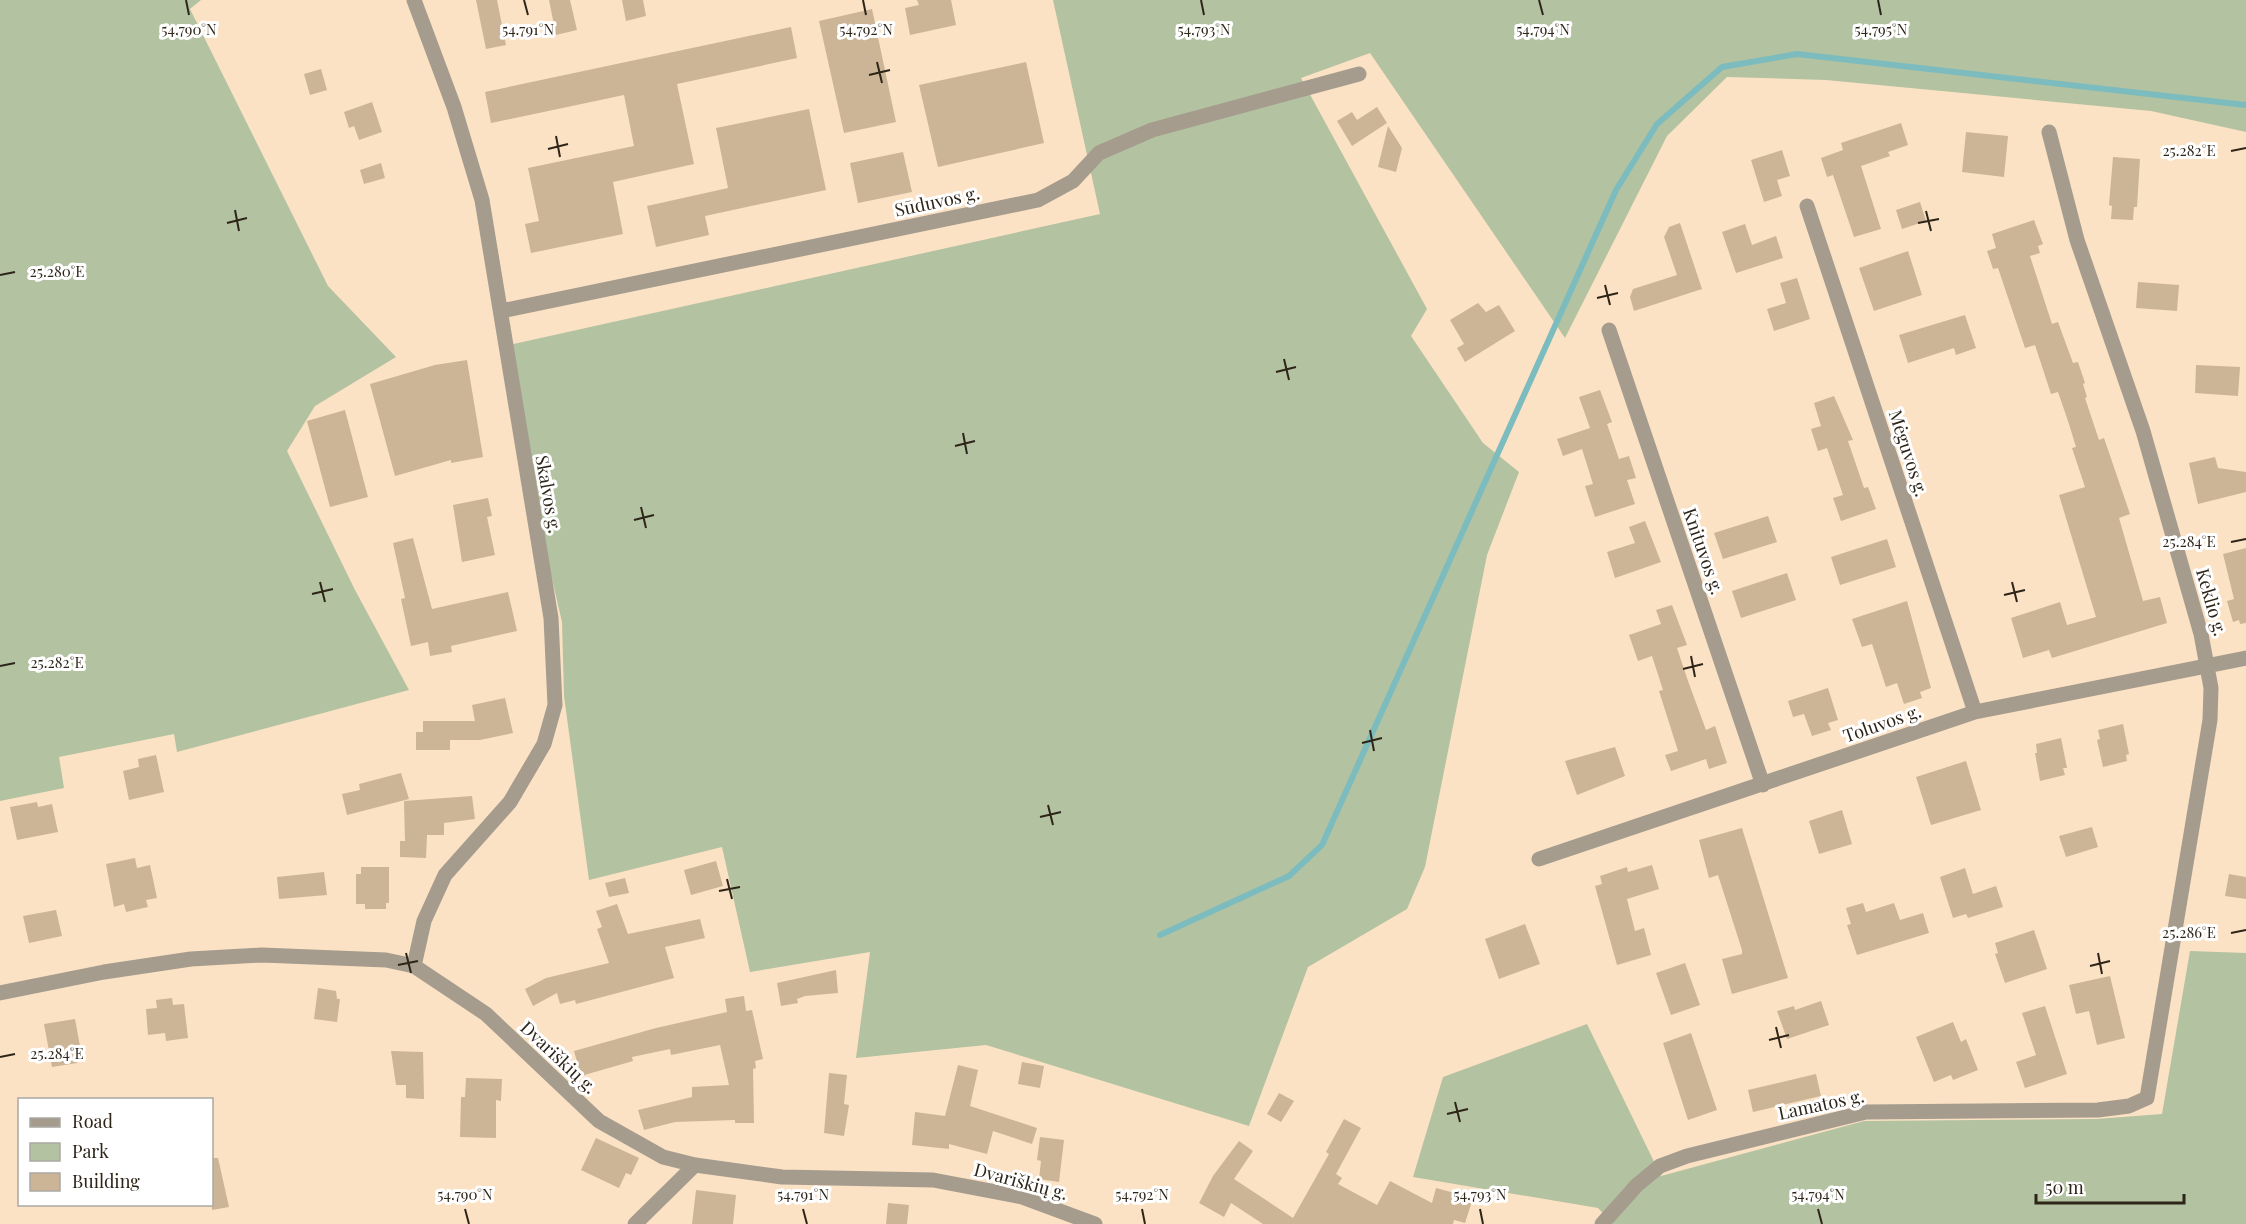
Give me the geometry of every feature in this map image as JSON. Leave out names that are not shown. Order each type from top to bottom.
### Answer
[{"type":"street","name":"Skalvos g.","points":[[414,0],[454,107],[483,200],[551,618],[555,705],[544,744],[510,802],[445,875],[424,921],[414,966]]},
{"type":"street","name":"Sūduvos g.","points":[[501,311],[1038,200],[1073,181],[1099,153],[1152,130],[1359,74]]},
{"type":"street","name":"Keklio g.","points":[[2049,132],[2077,240],[2143,431],[2208,664],[2210,720],[2147,1098]]},
{"type":"street","name":"Mėguvos g.","points":[[1807,206],[1975,712]]},
{"type":"street","name":"Knituvos g.","points":[[1609,330],[1763,785]]},
{"type":"street","name":"Toluvos g.","points":[[1539,859],[1975,712],[2246,658]]},
{"type":"street","name":"Dvariškių g.","points":[[0,993],[104,972],[190,959],[238,956],[386,960],[414,966],[486,1014],[599,1121],[663,1157],[695,1166],[782,1177],[933,1180],[1022,1197],[1095,1224]]},
{"type":"street","name":"Lamatos g.","points":[[1602,1224],[1637,1185],[1660,1166],[1687,1156],[1866,1112],[2098,1110],[2129,1106],[2147,1098]]},
{"type":"street","points":[[635,1224],[695,1166]]},
{"type":"green space","points":[[0,0],[201,0],[190,9],[328,286],[396,357],[315,406],[287,451],[355,590],[409,690],[177,752],[174,734],[59,757],[64,788],[0,801]]},
{"type":"green space","points":[[1053,0],[2246,0],[2246,132],[2151,111],[1826,80],[1727,77],[1667,136],[1565,338],[1370,53],[1301,78],[1427,309],[1411,336],[1483,443],[1519,472],[1487,555],[1425,867],[1407,909],[1308,967],[1249,1126],[986,1045],[856,1058],[870,952],[750,972],[722,847],[589,880],[564,696],[562,622],[545,549],[509,345],[1100,214]]},
{"type":"green space","points":[[2190,951],[2246,953],[2246,1224],[1613,1224],[1598,1208],[1413,1177],[1443,1077],[1587,1024],[1661,1176],[1864,1121],[2096,1119],[2162,1114]]},
{"type":"building","points":[[476,0],[497,0],[506,45],[486,49]]},
{"type":"building","points":[[549,0],[570,0],[577,30],[556,35]]},
{"type":"building","points":[[622,0],[643,0],[646,16],[626,21]]},
{"type":"building","points":[[917,0],[951,0],[956,25],[910,35],[905,8],[919,5]]},
{"type":"building","points":[[872,9],[896,122],[844,133],[819,21]]},
{"type":"building","points":[[791,27],[797,58],[677,84],[694,164],[613,182],[623,234],[531,253],[525,224],[539,221],[528,168],[634,146],[624,95],[491,123],[485,92]]},
{"type":"building","points":[[1026,62],[1044,143],[938,167],[919,85]]},
{"type":"building","points":[[321,69],[327,90],[310,95],[304,74]]},
{"type":"building","points":[[372,102],[382,132],[359,140],[354,126],[349,128],[344,112]]},
{"type":"building","points":[[1377,107],[1387,123],[1352,146],[1337,121],[1352,112],[1357,120]]},
{"type":"building","points":[[809,109],[826,190],[705,216],[709,235],[656,247],[647,206],[728,188],[716,128]]},
{"type":"building","points":[[1901,123],[1908,145],[1888,152],[1890,156],[1861,166],[1881,229],[1854,237],[1833,175],[1827,177],[1821,158],[1843,150],[1841,143]]},
{"type":"building","points":[[1388,126],[1402,148],[1396,172],[1378,167]]},
{"type":"building","points":[[1966,132],[2008,136],[2004,177],[1962,172]]},
{"type":"building","points":[[1782,150],[1790,176],[1777,180],[1782,196],[1764,202],[1751,160]]},
{"type":"building","points":[[903,152],[912,192],[858,203],[850,163]]},
{"type":"building","points":[[2113,157],[2140,159],[2137,207],[2134,207],[2133,220],[2111,219],[2112,206],[2109,205]]},
{"type":"building","points":[[381,163],[385,178],[364,184],[360,170]]},
{"type":"building","points":[[1920,202],[1926,221],[1902,229],[1896,210]]},
{"type":"building","points":[[2034,220],[2043,244],[2038,246],[2040,253],[2030,256],[2052,324],[2058,322],[2073,363],[2078,362],[2085,383],[2083,384],[2087,397],[2085,398],[2099,440],[2104,438],[2130,514],[2119,518],[2143,601],[2160,597],[2167,623],[2052,658],[2049,650],[2023,658],[2011,618],[2060,602],[2067,625],[2096,617],[2059,495],[2085,487],[2072,448],[2076,447],[2058,392],[2051,394],[2035,345],[2025,348],[1998,268],[1993,269],[1987,251],[1996,248],[1992,234]]},
{"type":"building","points":[[1680,223],[1702,289],[1634,311],[1630,297],[1633,289],[1677,275],[1664,237],[1669,227]]},
{"type":"building","points":[[1745,224],[1752,245],[1776,236],[1783,258],[1736,273],[1722,232]]},
{"type":"building","points":[[1908,251],[1922,295],[1874,311],[1859,268]]},
{"type":"building","points":[[1797,278],[1810,319],[1774,331],[1767,309],[1786,303],[1780,283]]},
{"type":"building","points":[[2138,282],[2179,285],[2177,311],[2136,308]]},
{"type":"building","points":[[1478,303],[1486,312],[1499,305],[1515,331],[1465,362],[1457,348],[1464,344],[1450,320]]},
{"type":"building","points":[[1965,315],[1976,348],[1956,355],[1954,348],[1908,363],[1899,335]]},
{"type":"building","points":[[467,360],[483,457],[451,463],[451,460],[395,476],[370,384],[435,365]]},
{"type":"building","points":[[2196,365],[2240,367],[2238,396],[2195,393]]},
{"type":"building","points":[[1600,390],[1612,422],[1607,424],[1619,459],[1629,456],[1636,478],[1627,480],[1635,504],[1595,517],[1585,486],[1593,484],[1582,449],[1563,456],[1557,439],[1590,428],[1579,397]]},
{"type":"building","points":[[1834,396],[1853,440],[1848,441],[1864,488],[1868,487],[1876,509],[1841,521],[1833,498],[1843,495],[1827,448],[1818,451],[1811,429],[1821,426],[1814,403]]},
{"type":"building","points":[[345,410],[368,497],[330,507],[307,421]]},
{"type":"building","points":[[2215,457],[2218,468],[2246,472],[2246,492],[2198,504],[2189,463]]},
{"type":"building","points":[[488,498],[492,516],[487,517],[495,555],[462,562],[453,505]]},
{"type":"building","points":[[1768,516],[1777,542],[1723,559],[1714,533]]},
{"type":"building","points":[[1645,521],[1661,562],[1615,578],[1607,552],[1635,543],[1629,527]]},
{"type":"building","points":[[413,538],[432,609],[508,592],[517,631],[451,646],[452,652],[430,656],[428,642],[411,646],[401,599],[405,598],[393,543]]},
{"type":"building","points":[[1887,539],[1896,567],[1840,585],[1831,557]]},
{"type":"building","points":[[2246,548],[2246,623],[2240,624],[2239,620],[2233,622],[2227,601],[2234,599],[2223,554]]},
{"type":"building","points":[[1787,573],[1796,600],[1741,618],[1732,591]]},
{"type":"building","points":[[1907,601],[1931,688],[1920,692],[1922,698],[1904,704],[1897,683],[1886,687],[1872,644],[1862,647],[1852,619]]},
{"type":"building","points":[[1672,605],[1687,645],[1677,648],[1688,681],[1706,730],[1715,726],[1727,763],[1709,769],[1706,759],[1671,771],[1665,755],[1678,751],[1659,691],[1663,690],[1652,656],[1638,661],[1629,635],[1661,624],[1656,610]]},
{"type":"building","points":[[1828,688],[1838,720],[1828,723],[1831,730],[1812,736],[1804,714],[1793,717],[1788,701]]},
{"type":"building","points":[[505,698],[513,733],[480,740],[450,740],[450,750],[416,750],[416,732],[423,732],[423,721],[475,721],[472,705]]},
{"type":"building","points":[[2123,724],[2129,754],[2126,755],[2127,761],[2103,767],[2097,740],[2100,739],[2098,730]]},
{"type":"building","points":[[2061,738],[2067,768],[2063,768],[2065,775],[2040,781],[2035,753],[2037,753],[2036,744]]},
{"type":"building","points":[[1615,747],[1625,776],[1577,795],[1565,761]]},
{"type":"building","points":[[156,755],[164,792],[129,800],[123,771],[139,767],[138,759]]},
{"type":"building","points":[[1966,761],[1981,810],[1931,825],[1916,777]]},
{"type":"building","points":[[401,773],[409,799],[347,815],[342,794],[360,790],[359,784]]},
{"type":"building","points":[[472,796],[475,819],[444,823],[444,835],[427,835],[426,858],[400,857],[400,841],[405,841],[404,801]]},
{"type":"building","points":[[37,802],[38,807],[52,804],[58,832],[17,840],[10,807]]},
{"type":"building","points":[[1842,810],[1852,844],[1819,854],[1809,821]]},
{"type":"building","points":[[2092,827],[2098,847],[2066,857],[2059,836]]},
{"type":"building","points":[[1742,828],[1788,978],[1732,994],[1722,959],[1742,954],[1742,950],[1718,875],[1709,878],[1699,840]]},
{"type":"building","points":[[135,858],[137,868],[150,865],[157,898],[146,900],[148,907],[126,912],[124,904],[114,907],[106,864]]},
{"type":"building","points":[[716,861],[723,886],[691,895],[684,870]]},
{"type":"building","points":[[1652,865],[1659,889],[1627,899],[1635,931],[1644,928],[1651,955],[1617,965],[1595,886],[1602,884],[1600,876],[1627,867],[1628,872]]},
{"type":"building","points":[[361,867],[389,867],[389,903],[386,903],[386,909],[365,909],[365,904],[356,904],[356,874],[361,874]]},
{"type":"building","points":[[1965,868],[1973,894],[1996,886],[2003,907],[1968,918],[1966,914],[1953,918],[1940,877]]},
{"type":"building","points":[[324,872],[327,895],[279,899],[277,877]]},
{"type":"building","points":[[2229,874],[2246,877],[2246,899],[2225,896]]},
{"type":"building","points":[[625,878],[629,893],[609,897],[605,883]]},
{"type":"building","points":[[1863,903],[1866,912],[1894,903],[1900,920],[1923,913],[1929,933],[1857,955],[1847,925],[1851,924],[1846,908]]},
{"type":"building","points":[[617,904],[628,934],[700,919],[705,938],[665,947],[674,978],[576,1004],[575,1000],[560,1004],[557,993],[533,1006],[525,989],[546,978],[609,963],[597,929],[602,927],[596,911]]},
{"type":"building","points":[[56,910],[62,936],[29,943],[23,916]]},
{"type":"building","points":[[1525,924],[1540,964],[1499,979],[1485,939]]},
{"type":"building","points":[[2034,930],[2047,969],[2005,983],[1995,954],[1998,953],[1995,943]]},
{"type":"building","points":[[1685,963],[1700,1005],[1671,1015],[1656,973]]},
{"type":"building","points":[[836,970],[838,993],[805,996],[797,999],[798,1003],[781,1006],[777,983]]},
{"type":"building","points":[[2110,976],[2125,1038],[2097,1045],[2089,1011],[2076,1014],[2069,985]]},
{"type":"building","points":[[318,988],[336,991],[337,999],[340,999],[337,1022],[314,1019]]},
{"type":"building","points":[[744,996],[746,1011],[752,1010],[763,1059],[755,1061],[756,1068],[753,1069],[754,1123],[735,1123],[735,1120],[675,1122],[644,1130],[638,1110],[692,1097],[692,1087],[729,1085],[720,1045],[671,1055],[670,1049],[632,1057],[633,1061],[581,1076],[574,1051],[656,1028],[727,1012],[725,999]]},
{"type":"building","points":[[172,998],[173,1005],[184,1004],[188,1038],[166,1041],[165,1033],[148,1035],[146,1009],[157,1008],[156,1000]]},
{"type":"building","points":[[1821,1001],[1829,1025],[1787,1039],[1777,1011],[1794,1006],[1795,1010]]},
{"type":"building","points":[[2045,1006],[2067,1074],[2025,1088],[2016,1062],[2036,1055],[2022,1013]]},
{"type":"building","points":[[75,1019],[80,1046],[74,1047],[77,1063],[52,1067],[44,1024]]},
{"type":"building","points":[[1953,1022],[1961,1042],[1966,1039],[1978,1070],[1953,1080],[1951,1075],[1934,1082],[1916,1037]]},
{"type":"building","points":[[1691,1033],[1717,1110],[1688,1120],[1663,1043]]},
{"type":"building","points":[[391,1051],[423,1052],[424,1099],[406,1098],[406,1085],[396,1085]]},
{"type":"building","points":[[1022,1062],[1044,1066],[1040,1088],[1018,1084]]},
{"type":"building","points":[[958,1065],[978,1070],[970,1106],[1037,1128],[1032,1144],[993,1131],[987,1154],[949,1144],[949,1149],[912,1145],[915,1112],[945,1116]]},
{"type":"building","points":[[829,1073],[847,1075],[844,1104],[849,1105],[844,1136],[824,1133]]},
{"type":"building","points":[[1816,1074],[1821,1096],[1753,1112],[1748,1090]]},
{"type":"building","points":[[466,1078],[502,1079],[501,1101],[496,1100],[496,1138],[460,1137],[461,1097],[465,1097]]},
{"type":"building","points":[[1279,1093],[1294,1101],[1281,1122],[1267,1114]]},
{"type":"building","points":[[1344,1119],[1361,1128],[1336,1174],[1342,1178],[1338,1184],[1377,1205],[1390,1181],[1432,1203],[1436,1188],[1473,1198],[1465,1223],[1454,1220],[1453,1224],[1263,1224],[1231,1203],[1224,1217],[1199,1203],[1213,1176],[1239,1141],[1253,1151],[1234,1179],[1293,1218],[1329,1154],[1326,1152]]},
{"type":"building","points":[[1040,1137],[1064,1140],[1059,1182],[1039,1179],[1041,1161],[1037,1160]]},
{"type":"building","points":[[596,1138],[639,1158],[631,1175],[626,1173],[619,1188],[581,1170]]},
{"type":"building","points":[[213,1158],[218,1158],[229,1207],[212,1210]]},
{"type":"building","points":[[696,1190],[736,1195],[733,1224],[692,1224]]},
{"type":"building","points":[[888,1203],[909,1205],[907,1224],[886,1224]]},
{"type":"waterway","points":[[1160,935],[1289,876],[1322,845],[1616,190],[1657,124],[1722,67],[1797,54],[2246,105]]}]
